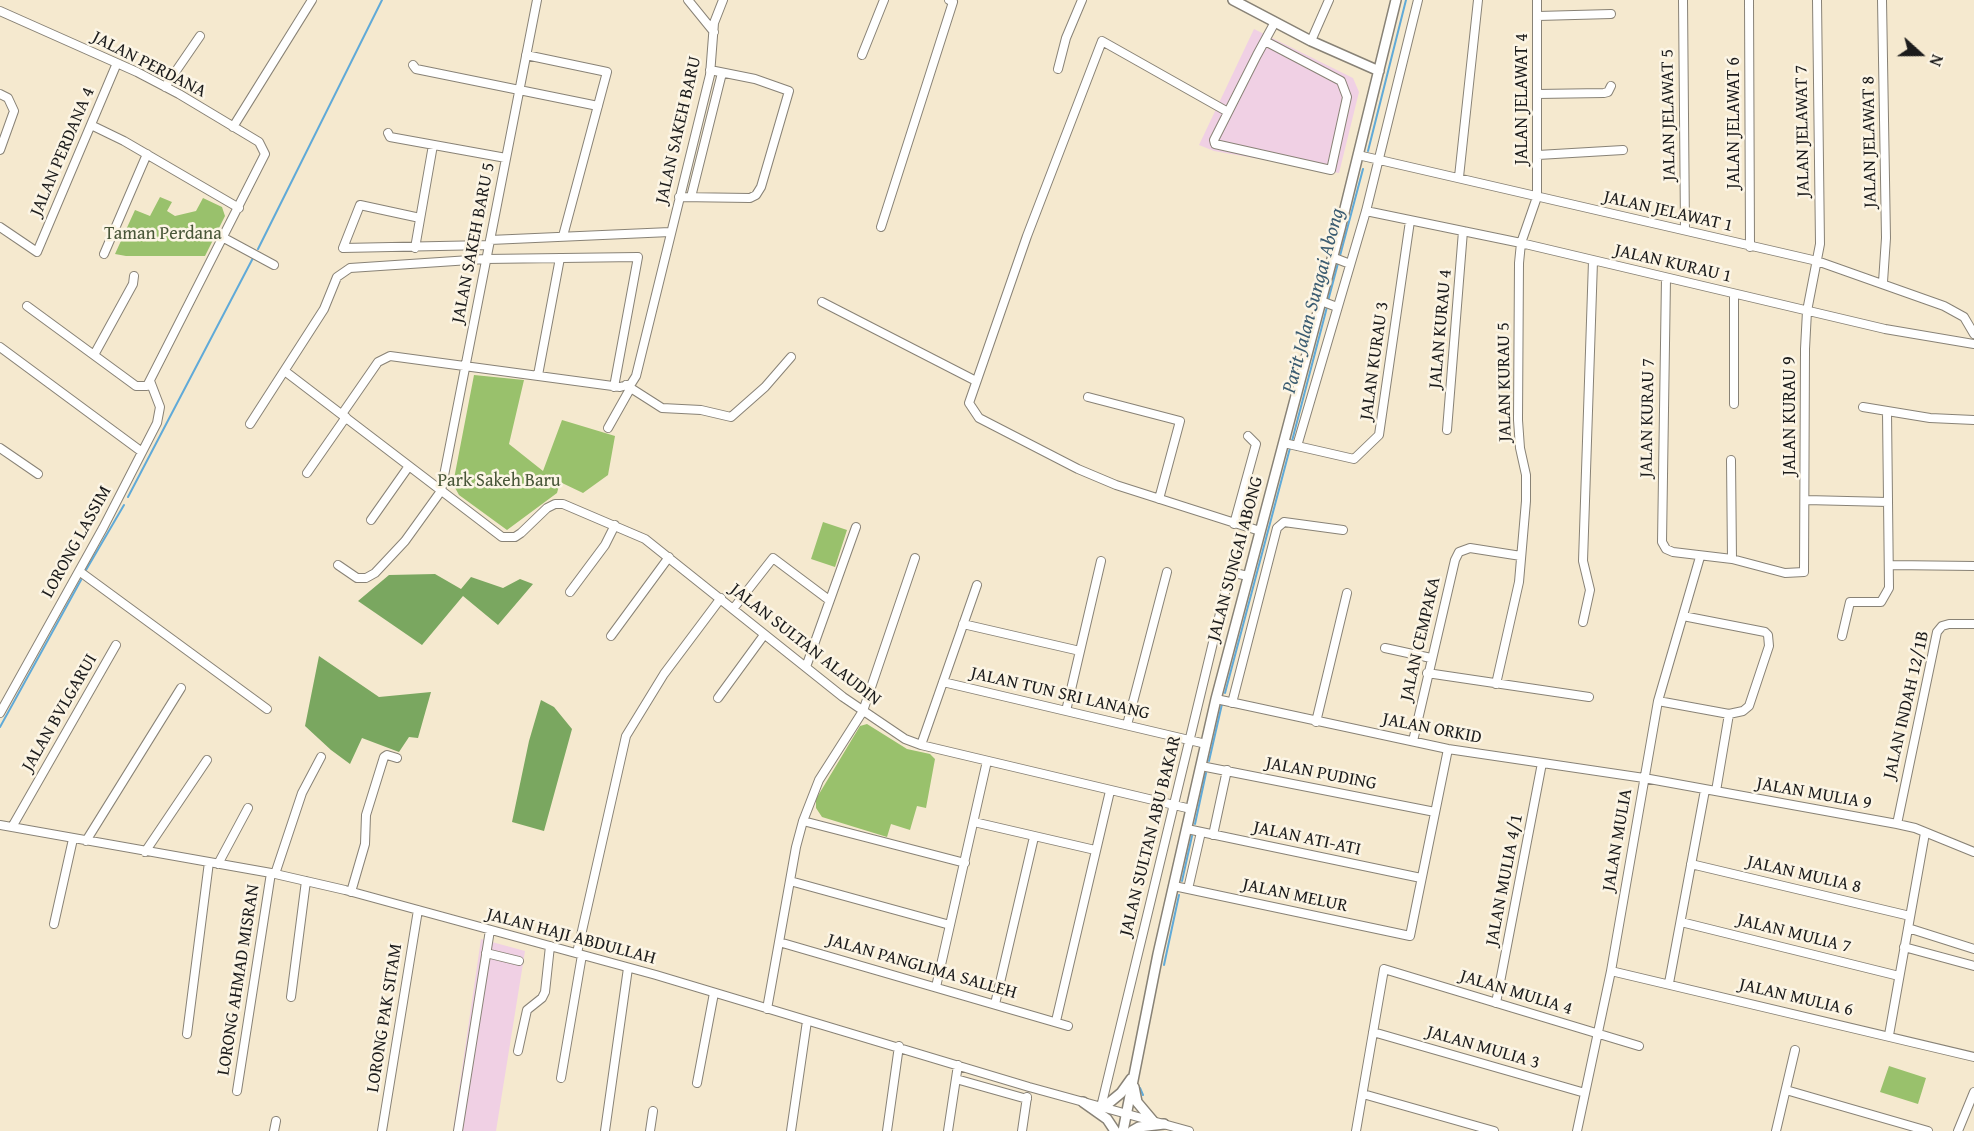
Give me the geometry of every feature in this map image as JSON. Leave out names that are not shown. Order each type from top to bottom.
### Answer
[{"type":"street","points":[[233,127],[312,0]]},
{"type":"street","name":"JALAN SAKEH BARU 5","points":[[441,491],[537,0]]},
{"type":"street","points":[[688,0],[714,32]]},
{"type":"street","name":"JALAN SAKEH BARU","points":[[608,428],[622,387],[636,376],[710,70],[714,32],[723,0]]},
{"type":"street","points":[[862,55],[884,0]]},
{"type":"street","points":[[881,227],[953,2],[949,0]]},
{"type":"street","points":[[1058,69],[1066,38],[1082,0]]},
{"type":"street","points":[[1311,40],[1329,0]]},
{"type":"street","name":"JALAN SUNGAI ABONG","points":[[1123,1131],[1216,699],[1284,443],[1303,399],[1341,261],[1358,155],[1396,0]]},
{"type":"street","points":[[1297,446],[1303,399],[1314,358],[1341,261],[1366,212],[1418,0]]},
{"type":"street","points":[[1459,177],[1478,0]]},
{"type":"street","name":"JALAN JELAWAT 4","points":[[1521,243],[1537,197],[1537,0]]},
{"type":"street","name":"JALAN JELAWAT 5","points":[[1683,0],[1685,230]]},
{"type":"street","name":"JALAN JELAWAT 6","points":[[1749,0],[1750,247]]},
{"type":"street","name":"JALAN JELAWAT 7","points":[[1817,0],[1820,244],[1817,261]]},
{"type":"street","name":"JALAN JELAWAT 8","points":[[1882,0],[1886,238],[1883,282]]},
{"type":"street","points":[[1238,1],[1311,40],[1379,71]]},
{"type":"street","name":"JALAN PERDANA","points":[[0,11],[165,87],[264,147],[262,163],[239,208]]},
{"type":"street","points":[[1538,16],[1611,14]]},
{"type":"street","points":[[1265,41],[1341,81],[1347,97],[1331,170],[1215,144],[1214,140],[1228,112],[1265,41],[1275,22]]},
{"type":"street","points":[[165,87],[200,36]]},
{"type":"street","points":[[1228,112],[1102,41],[1027,236],[969,403],[979,418],[1078,469],[1159,499],[1260,531]]},
{"type":"street","points":[[526,55],[606,70],[563,236]]},
{"type":"street","name":"JALAN PERDANA 4","points":[[0,227],[37,252],[117,63]]},
{"type":"street","points":[[413,65],[416,69],[598,106]]},
{"type":"street","points":[[679,197],[750,198],[756,195],[789,91],[787,88],[710,70]]},
{"type":"street","points":[[691,197],[722,73]]},
{"type":"street","points":[[1537,94],[1604,93],[1611,86]]},
{"type":"street","points":[[0,94],[9,98],[14,111],[0,150]]},
{"type":"street","points":[[27,306],[136,386],[147,386],[239,208],[147,154],[91,125]]},
{"type":"street","points":[[388,133],[390,137],[506,158]]},
{"type":"street","points":[[415,248],[433,145]]},
{"type":"street","points":[[1538,155],[1623,150]]},
{"type":"street","points":[[104,254],[147,154]]},
{"type":"street","name":"JALAN JELAWAT 1","points":[[1358,155],[1817,261],[1883,282],[1944,306],[1964,317],[1974,334]]},
{"type":"street","name":"JALAN SAKEH BARU","points":[[420,218],[360,204],[343,248],[415,248],[563,236],[670,232]]},
{"type":"street","name":"JALAN KURAU 1","points":[[1366,212],[1521,243],[1885,329],[1974,344]]},
{"type":"street","name":"JALAN KURAU 3","points":[[1284,443],[1354,459],[1379,435],[1410,221]]},
{"type":"street","name":"JALAN KURAU 4","points":[[1448,430],[1463,231]]},
{"type":"street","points":[[224,238],[274,265]]},
{"type":"street","name":"JALAN KURAU 5","points":[[1496,684],[1519,582],[1526,475],[1520,448],[1518,420],[1521,243]]},
{"type":"street","points":[[250,424],[286,372],[324,309],[337,277],[344,270],[485,260],[627,255],[639,258],[622,387]]},
{"type":"street","points":[[538,375],[560,258]]},
{"type":"street","points":[[1583,622],[1590,590],[1583,561],[1593,261]]},
{"type":"street","name":"JALAN KURAU 9","points":[[1732,559],[1785,573],[1803,572],[1806,500],[1805,349],[1807,311],[1817,261]]},
{"type":"street","points":[[94,355],[133,284],[134,276]]},
{"type":"street","name":"JALAN KURAU 7","points":[[1666,278],[1661,533],[1666,549],[1700,557]]},
{"type":"street","points":[[1734,294],[1734,404]]},
{"type":"street","points":[[822,302],[976,381]]},
{"type":"street","points":[[0,346],[142,452]]},
{"type":"street","points":[[307,473],[383,357],[622,387],[662,408],[701,410],[731,417],[765,387],[791,357]]},
{"type":"street","points":[[286,372],[441,491],[405,542],[375,573],[366,578],[357,578],[338,565]]},
{"type":"street","name":"LORONG LASSIM","points":[[0,712],[79,571],[157,423],[160,407],[150,381]]},
{"type":"street","points":[[1088,397],[1180,421],[1159,499]]},
{"type":"street","points":[[1863,407],[1887,412],[1974,420]]},
{"type":"street","points":[[1842,636],[1850,602],[1881,602],[1886,597],[1891,566],[1887,412]]},
{"type":"street","points":[[1234,524],[1256,444],[1248,436]]},
{"type":"street","points":[[0,448],[38,474]]},
{"type":"street","points":[[1700,557],[1732,559],[1731,460]]},
{"type":"street","points":[[370,520],[409,466]]},
{"type":"street","name":"JALAN SULTAN ALAUDIN","points":[[441,491],[502,537],[514,537],[555,504],[563,504],[645,539],[863,711],[894,732],[921,745],[1191,809]]},
{"type":"street","points":[[1806,500],[1888,502]]},
{"type":"street","points":[[1232,703],[1277,528],[1284,522],[1343,530]]},
{"type":"street","points":[[570,592],[605,545],[615,525]]},
{"type":"street","points":[[806,667],[856,527]]},
{"type":"street","name":"JALAN CEMPAKA","points":[[1413,741],[1455,560],[1465,548],[1521,556]]},
{"type":"street","points":[[611,636],[669,557]]},
{"type":"street","name":"JALAN MULIA","points":[[1577,1131],[1611,971],[1658,701],[1700,557]]},
{"type":"street","points":[[733,609],[773,558],[829,600]]},
{"type":"street","points":[[767,1009],[803,821],[819,780],[863,711],[916,562],[915,558]]},
{"type":"street","points":[[1066,711],[1101,561]]},
{"type":"street","points":[[1891,566],[1974,566]]},
{"type":"street","points":[[79,571],[267,709]]},
{"type":"street","points":[[1127,725],[1167,572]]},
{"type":"street","name":"JALAN SULTAN ABU BAKAR","points":[[1103,1107],[1230,572],[1248,576]]},
{"type":"street","points":[[921,745],[977,585]]},
{"type":"street","points":[[1316,722],[1347,593]]},
{"type":"street","points":[[561,1078],[579,954],[620,759],[631,725],[664,674],[721,598]]},
{"type":"street","points":[[1658,701],[1729,714],[1743,711],[1749,706],[1768,646],[1768,635],[1683,616]]},
{"type":"street","points":[[963,624],[1080,651]]},
{"type":"street","name":"JALAN INDAH 12/1B","points":[[1897,825],[1937,632],[1942,626],[1949,624],[1974,624]]},
{"type":"street","points":[[718,698],[764,635]]},
{"type":"street","name":"JALAN BVLGARUI","points":[[12,827],[116,645]]},
{"type":"street","points":[[1385,648],[1431,658]]},
{"type":"street","points":[[1428,673],[1589,697]]},
{"type":"street","name":"JALAN TUN SRI LANANG","points":[[943,682],[1206,744]]},
{"type":"street","points":[[86,841],[182,688]]},
{"type":"street","name":"JALAN ORKID","points":[[1216,699],[1316,722],[1448,748],[1644,778]]},
{"type":"street","points":[[1716,791],[1729,714]]},
{"type":"street","points":[[1421,878],[1448,748]]},
{"type":"street","points":[[351,892],[365,844],[366,815],[384,757],[387,755],[397,758]]},
{"type":"street","name":"LORONG AHMAD MISRAN","points":[[237,1091],[273,874],[302,793],[321,757]]},
{"type":"street","points":[[145,852],[207,760]]},
{"type":"street","points":[[936,987],[987,761]]},
{"type":"street","name":"JALAN MULIA 4/1","points":[[1496,1003],[1542,763]]},
{"type":"street","name":"JALAN PUDING","points":[[1201,766],[1435,812]]},
{"type":"street","points":[[1213,835],[1227,770]]},
{"type":"street","name":"JALAN MULIA 9","points":[[1644,778],[1897,825],[1974,852]]},
{"type":"street","points":[[1056,1021],[1110,790]]},
{"type":"street","points":[[1669,983],[1705,790]]},
{"type":"street","points":[[218,864],[248,808]]},
{"type":"street","points":[[803,821],[965,863]]},
{"type":"street","points":[[974,822],[1095,850]]},
{"type":"street","name":"JALAN HAJI ABDULLAH","points":[[0,825],[273,874],[351,892],[579,954],[899,1046],[1029,1088],[1189,1131]]},
{"type":"street","name":"JALAN ATI-ATI","points":[[1187,829],[1421,878]]},
{"type":"street","points":[[1188,890],[1201,832]]},
{"type":"street","points":[[1889,1035],[1925,833]]},
{"type":"street","points":[[995,1004],[1034,837]]},
{"type":"street","points":[[54,924],[73,838]]},
{"type":"street","points":[[187,1034],[209,862]]},
{"type":"street","name":"JALAN MULIA 8","points":[[1691,864],[1910,916]]},
{"type":"street","name":"JALAN MELUR","points":[[1174,886],[1410,936],[1421,878]]},
{"type":"street","points":[[291,997],[306,881]]},
{"type":"street","points":[[790,881],[950,924]]},
{"type":"street","name":"LORONG PAK SITAM","points":[[382,1131],[418,910]]},
{"type":"street","name":"JALAN MULIA 7","points":[[1681,922],[1899,976]]},
{"type":"street","points":[[1908,928],[1974,949]]},
{"type":"street","points":[[458,1131],[490,930]]},
{"type":"street","name":"JALAN PANGLIMA SALLEH","points":[[779,942],[1068,1026]]},
{"type":"street","points":[[518,1051],[527,1010],[542,998],[545,992],[550,946]]},
{"type":"street","points":[[1905,946],[1974,966]]},
{"type":"street","points":[[486,953],[519,961]]},
{"type":"street","points":[[604,1131],[627,968]]},
{"type":"street","name":"JALAN MULIA 4","points":[[1373,1032],[1384,969],[1640,1046]]},
{"type":"street","name":"JALAN MULIA 6","points":[[1611,971],[1889,1035],[1974,1057]]},
{"type":"street","points":[[697,1083],[714,993]]},
{"type":"street","points":[[791,1131],[807,1021]]},
{"type":"street","points":[[1356,1131],[1373,1032]]},
{"type":"street","name":"JALAN MULIA 3","points":[[1373,1032],[1585,1093]]},
{"type":"street","points":[[887,1131],[899,1046]]},
{"type":"street","points":[[1776,1131],[1795,1050]]},
{"type":"street","points":[[948,1131],[958,1065]]},
{"type":"street","points":[[1103,1107],[1121,1093],[1134,1075]]},
{"type":"street","points":[[1134,1075],[1137,1102],[1153,1121]]},
{"type":"street","points":[[956,1079],[1027,1099]]},
{"type":"street","points":[[1022,1131],[1029,1088]]},
{"type":"street","points":[[1785,1090],[1928,1131]]},
{"type":"street","points":[[1958,1131],[1974,1092]]},
{"type":"street","points":[[1362,1094],[1494,1131]]},
{"type":"street","points":[[1083,1102],[1099,1111],[1115,1131]]},
{"type":"street","points":[[650,1131],[653,1111]]},
{"type":"street","points":[[274,1131],[276,1121]]},
{"type":"street","points":[[1132,1131],[1138,1127],[1164,1124]]},
{"type":"shaded area","points":[[1254,29],[1353,78],[1359,92],[1339,173],[1214,151],[1199,145]]},
{"type":"shaded area","points":[[481,939],[525,951],[496,1131],[453,1131]]},
{"type":"green space","name":"Taman Perdana","points":[[160,197],[172,202],[167,211],[175,216],[196,211],[203,198],[222,207],[225,216],[205,256],[115,254],[135,210],[150,216]]},
{"type":"green space","name":"Park Sakeh Baru","points":[[474,375],[524,380],[509,444],[543,471],[562,420],[615,436],[608,475],[583,493],[560,482],[557,493],[507,530],[459,495],[453,484]]},
{"type":"green space","points":[[823,522],[847,530],[835,567],[811,559]]},
{"type":"green space","points":[[435,574],[461,589],[471,577],[503,588],[520,579],[533,584],[498,625],[463,596],[422,645],[358,601],[389,575]]},
{"type":"green space","points":[[319,656],[379,697],[431,692],[418,738],[409,737],[399,752],[362,738],[350,764],[331,750],[305,726]]},
{"type":"green space","points":[[541,700],[554,707],[572,729],[544,831],[512,822],[529,741]]},
{"type":"green space","points":[[867,724],[907,749],[930,754],[935,759],[926,808],[917,806],[910,830],[891,824],[887,837],[822,817],[816,808],[816,799],[860,726]]},
{"type":"green space","points":[[1889,1066],[1926,1078],[1918,1104],[1880,1092]]},
{"type":"waterway","points":[[258,249],[382,0]]},
{"type":"waterway","name":"Parit Jalan Sungai Abong","points":[[1368,151],[1406,0]]},
{"type":"waterway","name":"Parit Jalan Sungai Abong","points":[[1328,301],[1363,169]]},
{"type":"waterway","points":[[128,497],[253,258]]},
{"type":"waterway","name":"Parit Jalan Sungai Abong","points":[[1292,441],[1327,307]]},
{"type":"waterway","name":"Parit Jalan Sungai Abong","points":[[1225,693],[1290,448]]},
{"type":"waterway","points":[[86,570],[124,505]]},
{"type":"waterway","points":[[0,727],[81,580]]},
{"type":"waterway","name":"Parit Jalan Sungai Abong","points":[[1209,761],[1222,704]]},
{"type":"waterway","name":"Parit Jalan Sungai Abong","points":[[1195,824],[1206,773]]},
{"type":"waterway","name":"Parit Jalan Sungai Abong","points":[[1182,881],[1192,836]]},
{"type":"waterway","name":"Parit Jalan Sungai Abong","points":[[1164,965],[1179,895]]},
{"type":"waterway","name":"Parit Jalan Sungai Abong","points":[[1140,1088],[1143,1095]]}]
